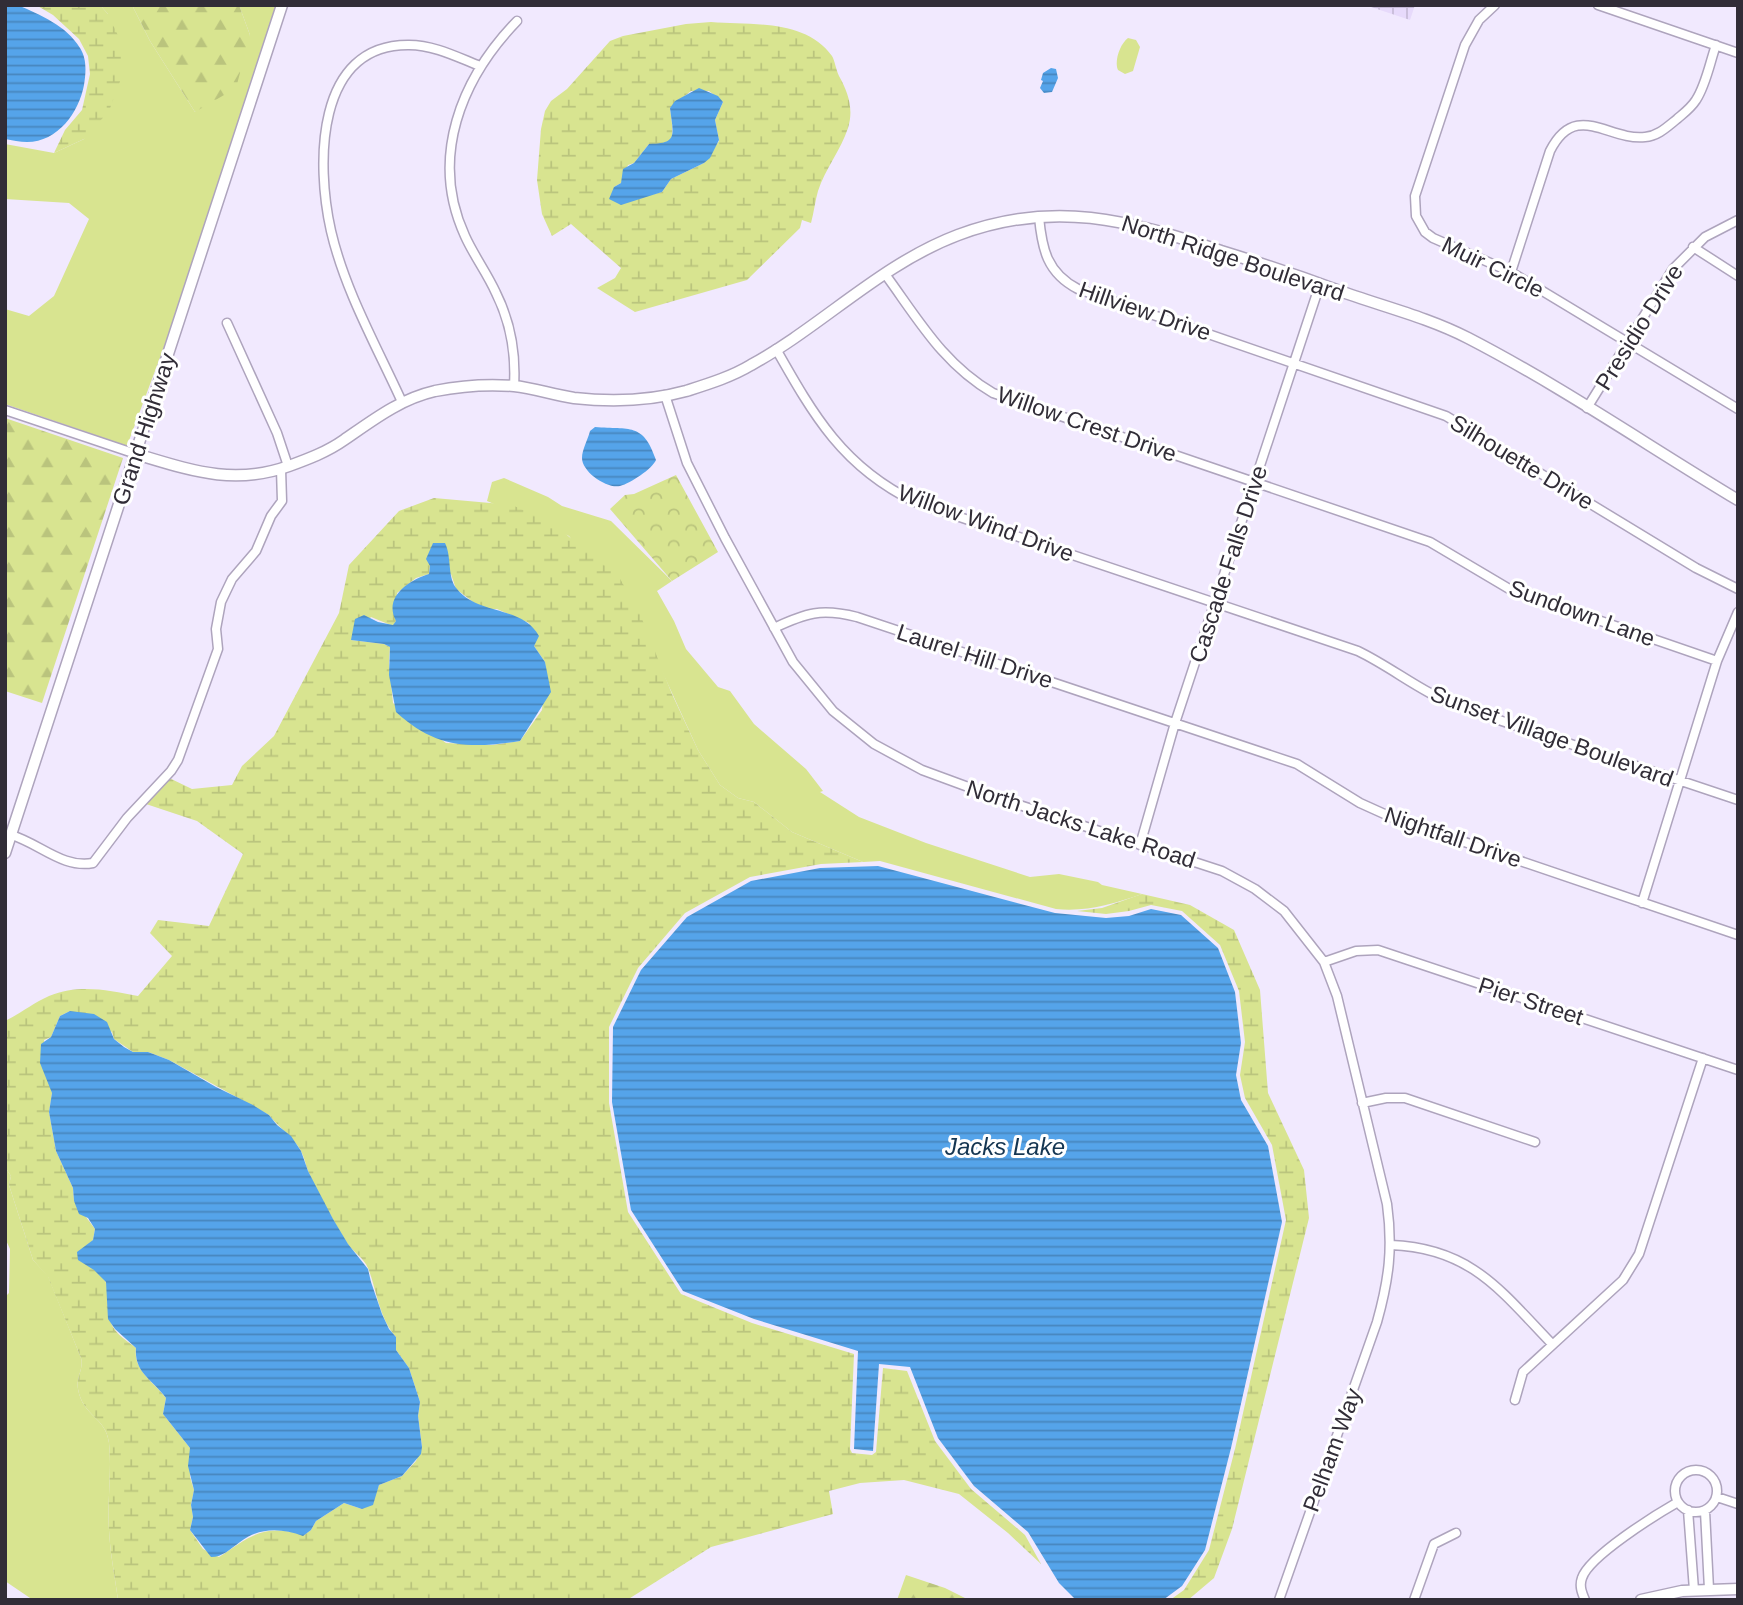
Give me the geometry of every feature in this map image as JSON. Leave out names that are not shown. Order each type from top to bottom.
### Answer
[{"type":"street","name":"Grand Highway","points":[[5,853],[282,5]]},
{"type":"street","name":"Muir Circle","points":[[1495,5],[1479,20],[1465,45],[1415,196],[1420,225],[1433,239],[1511,272],[1738,409]]},
{"type":"street","points":[[1598,5],[1738,53]]},
{"type":"street","points":[[5,410],[180,467],[222,476],[253,476],[285,468],[326,451],[402,402],[440,390],[514,386],[515,362],[510,332],[495,290],[461,225],[450,162],[461,102],[480,66],[517,21]]},
{"type":"street","points":[[402,402],[357,304],[331,231],[324,150],[331,104],[341,80],[364,57],[381,49],[411,45],[426,47],[480,66]]},
{"type":"street","points":[[1511,272],[1550,151],[1560,136],[1568,130],[1586,125],[1596,125],[1635,137],[1653,136],[1662,131],[1695,103],[1716,45]]},
{"type":"street","name":"North Ridge Boulevard","points":[[514,386],[553,395],[605,400],[665,395],[732,375],[776,349],[929,247],[1007,221],[1038,217],[1092,217],[1143,225],[1388,306],[1467,338],[1738,500]]},
{"type":"street","name":"Hillview Drive","points":[[1038,217],[1046,258],[1068,284],[1294,362]]},
{"type":"street","name":"Presidio Drive","points":[[1587,408],[1673,268],[1693,247],[1719,228],[1738,220]]},
{"type":"street","name":"Presidio Drive","points":[[1693,247],[1738,276]]},
{"type":"street","name":"Willow Crest Drive","points":[[885,274],[938,348],[957,368],[978,384],[1012,400],[1254,483]]},
{"type":"street","name":"Cascade Falls Drive","points":[[1140,845],[1175,723],[1320,284]]},
{"type":"street","points":[[11,835],[67,862],[93,863],[127,818],[171,771],[182,751],[218,649],[216,629],[224,594],[232,579],[256,551],[271,516],[282,501],[285,468],[276,433],[227,323]]},
{"type":"street","name":"Willow Wind Drive","points":[[776,349],[800,392],[841,449],[860,468],[896,493],[951,515],[1215,603]]},
{"type":"street","name":"Silhouette Drive","points":[[1294,362],[1446,416],[1696,568],[1738,589]]},
{"type":"street","name":"North Jacks Lake Road","points":[[665,395],[687,463],[774,628],[793,662],[833,711],[874,744],[897,758],[946,780],[1222,871],[1255,889],[1284,911],[1324,962],[1336,996],[1387,1203],[1391,1245],[1384,1300]]},
{"type":"street","name":"Sundown Lane","points":[[1254,483],[1430,542],[1493,581],[1524,595],[1717,661]]},
{"type":"street","name":"Sunset Village Boulevard","points":[[1215,603],[1358,651],[1426,692],[1454,705],[1738,800]]},
{"type":"street","name":"Laurel Hill Drive","points":[[774,628],[800,615],[814,612],[841,613],[1175,723]]},
{"type":"street","points":[[1642,903],[1717,661],[1738,612]]},
{"type":"street","name":"Nightfall Drive","points":[[1175,723],[1297,764],[1360,803],[1391,817],[1738,935]]},
{"type":"street","name":"Pier Street","points":[[1324,962],[1356,951],[1378,950],[1738,1070]]},
{"type":"street","points":[[1515,1400],[1524,1372],[1632,1270],[1703,1059]]},
{"type":"street","points":[[1362,1103],[1386,1098],[1405,1098],[1535,1142]]},
{"type":"street","points":[[1391,1245],[1429,1249],[1467,1264],[1493,1283],[1552,1344]]},
{"type":"street","name":"Pelham Way","points":[[1279,1600],[1384,1300]]},
{"type":"street","points":[[1701,1470],[1713,1477],[1718,1490],[1717,1497],[1705,1511],[1688,1510],[1678,1502],[1675,1488],[1687,1472],[1701,1470]]},
{"type":"street","points":[[1717,1497],[1738,1504]]},
{"type":"street","points":[[1585,1600],[1581,1590],[1582,1577],[1590,1565],[1643,1522],[1678,1502]]},
{"type":"street","points":[[1688,1510],[1694,1590]]},
{"type":"street","points":[[1705,1511],[1709,1589]]},
{"type":"street","points":[[1414,1600],[1434,1544],[1455,1533]]},
{"type":"street","points":[[1690,1544],[1707,1543]]},
{"type":"street","points":[[1640,1600],[1694,1590],[1738,1589]]},
{"type":"shaded area","points":[[1365,5],[1415,5],[1410,20]]},
{"type":"green space","points":[[36,5],[100,5],[108,14],[121,42],[122,76],[109,111],[84,139],[54,153],[65,130],[82,110],[90,74],[88,56],[79,39],[53,15]]},
{"type":"green space","points":[[100,5],[132,5],[150,41],[195,112],[250,35],[239,5],[278,5],[186,288],[127,446],[5,404],[5,309],[29,316],[54,296],[89,219],[69,203],[5,199],[5,144],[54,153],[84,139],[108,14]]},
{"type":"green space","points":[[132,5],[239,5],[250,35],[236,88],[195,112],[150,41]]},
{"type":"green space","points":[[686,24],[760,24],[793,30],[808,36],[821,44],[833,58],[849,101],[850,121],[821,183],[811,223],[802,220],[800,228],[747,280],[635,312],[597,288],[615,278],[621,268],[571,224],[552,236],[542,214],[537,180],[541,129],[545,111],[551,101],[567,89],[610,41]],"holes":[[[691,91],[709,91],[723,102],[715,120],[719,141],[704,163],[671,179],[662,192],[650,195],[614,187],[621,183],[628,165],[634,163],[649,144],[659,145],[670,141],[670,108]]]},
{"type":"green space","points":[[1128,38],[1136,40],[1140,47],[1133,71],[1125,74],[1118,70],[1117,58],[1120,48]]},
{"type":"green space","points":[[5,418],[123,458],[42,703],[5,691]]},
{"type":"green space","points":[[676,475],[718,552],[672,581],[610,509],[625,495],[634,494]]},
{"type":"green space","points":[[504,478],[562,506],[611,521],[672,581],[657,591],[686,649],[718,687],[730,691],[754,724],[806,769],[823,791],[820,792],[859,817],[926,843],[1030,877],[1059,874],[1142,894],[1100,906],[1056,909],[880,861],[863,862],[792,832],[754,802],[738,798],[720,785],[698,750],[656,658],[569,536],[487,501],[492,482]]},
{"type":"green space","points":[[434,498],[512,505],[552,523],[619,577],[640,614],[698,750],[720,785],[738,798],[754,802],[792,832],[863,862],[821,864],[750,877],[685,913],[638,968],[609,1027],[609,1103],[628,1212],[681,1294],[752,1323],[854,1354],[852,1453],[872,1455],[876,1452],[883,1368],[907,1371],[935,1441],[971,1489],[1025,1535],[1041,1564],[1008,1533],[959,1494],[904,1480],[860,1483],[829,1491],[833,1514],[711,1547],[627,1600],[118,1600],[110,1539],[110,1454],[107,1434],[81,1398],[78,1385],[81,1358],[48,1277],[33,1260],[9,1185],[11,1176],[5,1167],[5,1021],[60,992],[104,990],[138,996],[172,956],[150,933],[158,920],[209,926],[243,854],[197,821],[146,804],[163,775],[192,789],[232,785],[242,766],[274,736],[339,613],[349,565],[399,511]],"holes":[[[430,566],[451,574],[456,589],[477,605],[485,609],[497,609],[529,623],[536,641],[534,646],[545,662],[546,673],[542,710],[520,741],[492,745],[446,743],[393,703],[390,647],[351,640],[371,617],[393,626],[396,621],[397,593],[416,578],[429,574]],[[70,1011],[112,1032],[114,1039],[133,1052],[148,1052],[169,1060],[269,1115],[301,1151],[331,1217],[347,1243],[368,1268],[382,1313],[396,1337],[396,1350],[409,1368],[420,1402],[418,1416],[422,1447],[416,1461],[402,1476],[379,1485],[376,1493],[362,1509],[344,1503],[316,1521],[304,1535],[268,1531],[249,1538],[219,1557],[203,1549],[190,1530],[194,1490],[190,1477],[190,1448],[163,1414],[166,1398],[141,1370],[136,1348],[111,1324],[105,1281],[78,1259],[93,1240],[95,1229],[74,1201],[73,1188],[56,1151],[49,1112],[52,1093],[44,1040],[51,1037],[60,1016]]]},
{"type":"green space","points":[[1142,894],[1190,905],[1234,930],[1260,990],[1268,1093],[1304,1170],[1309,1218],[1232,1529],[1214,1578],[1188,1600],[1170,1600],[1184,1590],[1209,1550],[1235,1449],[1286,1220],[1272,1145],[1245,1098],[1240,1075],[1245,1042],[1239,991],[1220,945],[1182,911],[1151,905],[1106,914],[1077,911],[1102,908]]},
{"type":"green space","points":[[5,1167],[11,1176],[9,1185],[33,1260],[48,1276],[81,1358],[78,1389],[81,1398],[107,1434],[110,1454],[110,1539],[118,1600],[33,1600],[5,1581],[5,1297],[9,1293],[10,1249],[5,1238]]},
{"type":"green space","points":[[906,1575],[945,1588],[969,1600],[897,1600]]},
{"type":"water","points":[[18,5],[68,33],[84,57],[85,80],[72,115],[57,131],[38,141],[5,139],[5,6]]},
{"type":"water","points":[[1051,68],[1056,69],[1058,78],[1052,92],[1044,93],[1040,88],[1043,81],[1041,80],[1043,73]]},
{"type":"water","points":[[699,88],[718,96],[723,102],[715,120],[719,140],[710,158],[671,179],[662,192],[621,205],[609,199],[614,187],[621,183],[623,169],[634,163],[649,144],[659,144],[670,139],[673,131],[670,108],[675,101]]},
{"type":"water","points":[[595,427],[634,430],[646,439],[656,460],[654,464],[635,479],[620,486],[602,482],[586,469],[582,458],[590,431]]},
{"type":"water","points":[[433,543],[445,543],[454,584],[466,598],[522,619],[539,636],[534,646],[545,662],[551,692],[520,741],[469,745],[439,739],[425,733],[396,712],[389,675],[390,647],[351,640],[355,619],[364,615],[393,625],[396,621],[393,612],[395,597],[406,585],[429,574],[430,566],[426,559]]},
{"type":"water","name":"Jacks Lake","points":[[878,866],[1055,913],[1106,918],[1129,916],[1151,909],[1181,915],[1218,948],[1235,992],[1241,1043],[1236,1075],[1241,1100],[1268,1146],[1282,1222],[1205,1550],[1182,1586],[1163,1600],[1076,1600],[1059,1583],[1028,1532],[974,1486],[938,1438],[910,1367],[879,1364],[873,1451],[854,1449],[858,1351],[754,1319],[683,1291],[631,1210],[612,1102],[613,1027],[641,970],[687,917],[751,881],[820,868]]},
{"type":"water","points":[[70,1011],[94,1014],[107,1022],[114,1039],[124,1047],[133,1052],[148,1052],[169,1060],[253,1105],[269,1115],[291,1136],[301,1151],[308,1171],[333,1219],[368,1269],[382,1314],[396,1337],[396,1350],[409,1368],[420,1402],[418,1416],[421,1454],[402,1476],[379,1485],[373,1505],[362,1509],[344,1503],[316,1521],[311,1530],[303,1536],[279,1530],[263,1531],[215,1557],[211,1557],[190,1530],[194,1490],[188,1466],[190,1448],[163,1414],[166,1398],[141,1370],[136,1348],[108,1319],[106,1282],[78,1260],[77,1252],[93,1240],[95,1229],[88,1218],[79,1214],[73,1188],[56,1151],[49,1112],[52,1093],[40,1063],[41,1044],[51,1037],[60,1016]]}]
